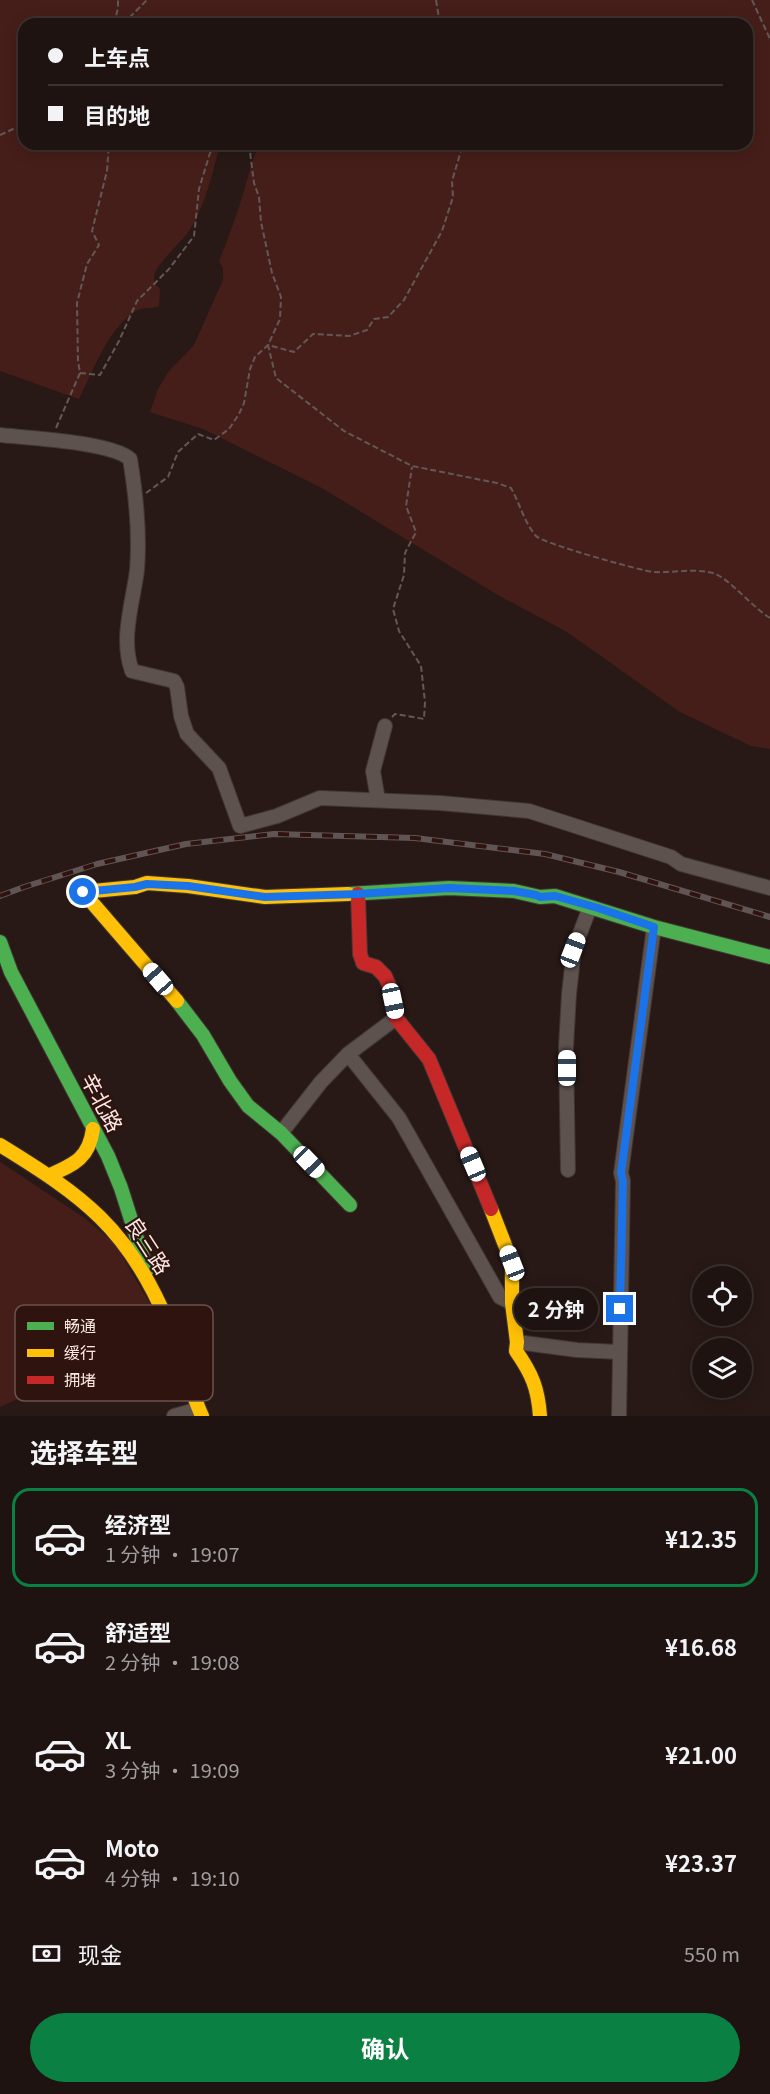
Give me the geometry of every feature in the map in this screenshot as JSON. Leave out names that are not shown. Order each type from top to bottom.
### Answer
[{"type":"street","points":[[0,435],[113,450],[130,459],[137,509],[137,569],[127,632],[127,658],[132,671],[174,681],[187,734],[219,768],[240,826],[277,816],[320,798],[529,811],[670,857],[681,864],[770,888]]},
{"type":"street","points":[[378,800],[373,771],[384,726]]},
{"type":"street","points":[[350,1205],[281,1134],[248,1106],[188,1014],[83,892],[147,884],[188,886],[265,897],[449,888],[514,891],[540,897],[555,896],[654,927],[770,957]]},
{"type":"street","points":[[358,894],[360,954],[363,963],[376,967],[385,976],[389,984],[396,1018],[429,1059],[512,1263],[512,1303],[516,1351],[532,1375],[540,1416]]},
{"type":"street","points":[[568,1170],[566,1047],[569,994],[573,950],[590,907]]},
{"type":"street","points":[[619,1416],[623,1181],[621,1173],[654,927]]},
{"type":"street","name":"辛北路","points":[[0,942],[11,972],[108,1156],[121,1188],[153,1288]]},
{"type":"street","points":[[281,1134],[321,1082],[348,1054],[396,1018]]},
{"type":"street","points":[[348,1054],[399,1118],[500,1297],[512,1303]]},
{"type":"street","points":[[50,1175],[83,1156],[90,1147],[93,1129]]},
{"type":"street","name":"良三路","points":[[0,1145],[72,1190],[108,1222],[129,1247],[160,1305]]},
{"type":"street","points":[[517,1342],[577,1350],[619,1352]]},
{"type":"street","points":[[174,1416],[200,1414]]},
{"type":"path","points":[[116,18],[118,0]]},
{"type":"path","points":[[129,18],[147,0]]},
{"type":"path","points":[[436,0],[439,18]]},
{"type":"path","points":[[752,0],[770,39]]},
{"type":"path","points":[[0,135],[18,127]]},
{"type":"path","points":[[50,440],[80,374],[77,303],[87,264],[99,245],[92,231],[107,171],[109,150]]},
{"type":"path","points":[[80,374],[100,375],[137,301],[169,269],[194,236],[199,189],[210,153],[213,150]]},
{"type":"path","points":[[137,509],[147,492],[168,477],[178,452],[198,435],[214,441],[229,429],[244,403],[250,369],[255,357],[268,345],[280,319],[281,297],[272,273],[261,222],[259,197],[254,183],[250,150]]},
{"type":"path","points":[[268,345],[294,352],[313,334],[349,336],[367,330],[374,319],[388,316],[404,300],[442,231],[453,197],[452,181],[461,150]]},
{"type":"path","points":[[268,345],[276,378],[344,431],[412,466],[497,483],[511,488],[520,504],[525,521],[538,539],[651,572],[702,571],[716,574],[757,610],[770,618]]},
{"type":"path","points":[[384,726],[395,714],[424,719],[425,702],[421,666],[399,630],[393,609],[404,575],[405,553],[416,532],[406,506],[412,466]]},
{"type":"shaded area","points":[[0,0],[770,0],[770,749],[751,746],[680,712],[567,632],[496,594],[322,488],[203,429],[150,412],[158,389],[169,371],[194,345],[223,280],[223,268],[219,261],[257,150],[753,150],[753,18],[18,18],[18,150],[218,150],[201,208],[191,228],[154,275],[155,284],[160,289],[159,306],[141,309],[121,324],[104,348],[79,399],[0,371]]},
{"type":"shaded area","points":[[0,1162],[86,1219],[115,1244],[151,1305],[15,1305],[15,1400],[0,1407]]},
{"type":"railway","points":[[0,896],[97,864],[186,844],[274,834],[415,838],[545,854],[619,872],[770,917]]},
{"type":"traffic: fast","points":[[348,894],[449,888],[514,891],[540,897],[555,896],[654,927],[770,957]]},
{"type":"traffic: fast","points":[[0,942],[11,972],[108,1156],[121,1188],[147,1270]]},
{"type":"traffic: fast","points":[[177,1001],[203,1035],[230,1081],[248,1106],[281,1133],[350,1205]]},
{"type":"traffic: slow","points":[[177,1001],[83,892],[135,887],[147,883],[188,886],[265,897],[348,894]]},
{"type":"traffic: slow","points":[[50,1175],[79,1159],[88,1147],[93,1129]]},
{"type":"traffic: slow","points":[[0,1145],[56,1181],[100,1217],[136,1261],[160,1305]]},
{"type":"traffic: slow","points":[[491,1209],[512,1263],[512,1303],[516,1351],[533,1382],[538,1397],[540,1416]]},
{"type":"traffic: slow","points":[[196,1401],[202,1416]]},
{"type":"traffic: jam","points":[[358,894],[360,954],[363,963],[376,967],[385,976],[396,1018],[429,1059],[491,1209]]},
{"type":"route","points":[[83,892],[147,884],[188,886],[265,897],[449,888],[514,891],[540,897],[555,896],[654,927],[621,1173],[623,1181],[620,1309]]}]
